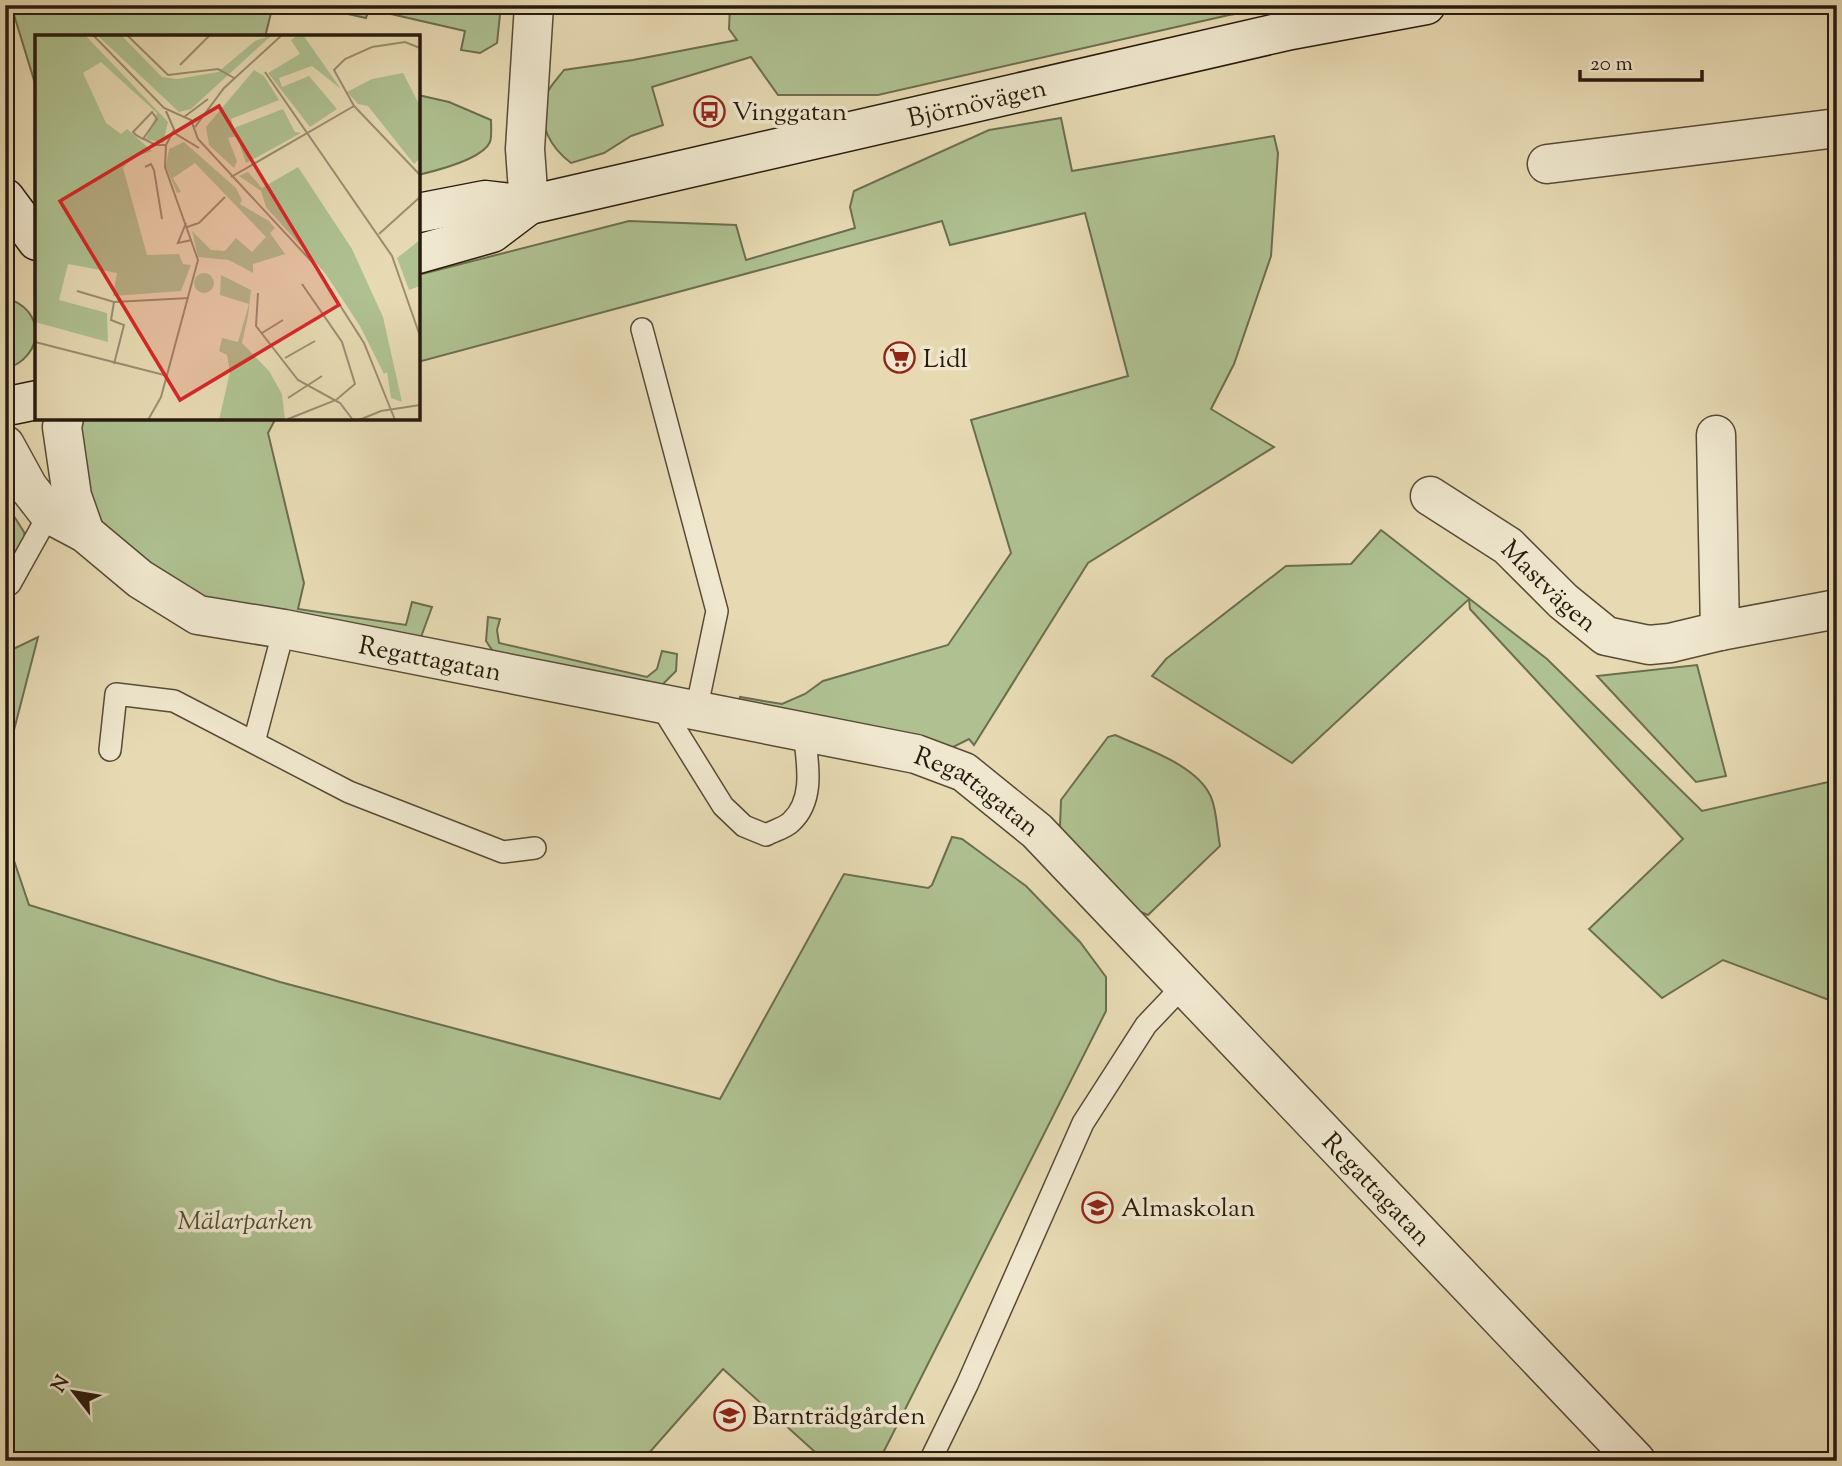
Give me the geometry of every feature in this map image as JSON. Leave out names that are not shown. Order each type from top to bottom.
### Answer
[{"type":"street","points":[[529,205],[525,149],[534,5]]},
{"type":"street","name":"Björnövägen","points":[[420,213],[485,200],[529,205],[1278,33],[1426,5]]},
{"type":"street","points":[[1547,164],[1837,128]]},
{"type":"street","points":[[5,198],[35,238]]},
{"type":"street","name":"Björnövägen","points":[[420,253],[492,233],[529,205]]},
{"type":"street","points":[[5,242],[35,249]]},
{"type":"street","points":[[5,404],[35,400]]},
{"type":"street","points":[[64,420],[62,427],[72,496],[85,533]]},
{"type":"street","points":[[1716,435],[1720,631]]},
{"type":"street","name":"Regattagatan","points":[[5,445],[28,487],[49,514],[85,533],[139,579],[198,615],[284,629],[804,731],[916,754],[964,772],[1037,831],[1628,1458]]},
{"type":"street","name":"Mastvägen","points":[[1430,496],[1508,546],[1563,601],[1606,636],[1649,645],[1670,643],[1837,609]]},
{"type":"lane","points":[[642,329],[718,611],[696,710]]},
{"type":"lane","points":[[5,587],[10,583],[49,514]]},
{"type":"lane","points":[[254,742],[284,629]]},
{"type":"lane","points":[[110,750],[116,694],[174,701],[349,792],[503,852],[535,848]]},
{"type":"lane","points":[[659,703],[723,806],[744,825],[766,835],[790,823],[806,801],[808,768],[804,731]]},
{"type":"lane","points":[[930,1461],[967,1385],[1083,1123],[1146,1025],[1184,985]]},
{"type":"green space","points":[[11,5],[273,5],[266,35],[35,35],[35,83]]},
{"type":"green space","points":[[308,5],[501,5],[497,43],[480,53],[461,50],[465,31],[369,9],[366,18]]},
{"type":"green space","points":[[730,5],[1289,5],[1229,15],[878,95],[778,95],[751,57],[652,87],[663,125],[631,136],[604,153],[571,163],[557,150],[544,126],[543,108],[548,91],[564,70],[737,40],[729,29]]},
{"type":"green space","points":[[420,95],[449,102],[491,120],[490,142],[485,148],[478,154],[446,168],[420,174]]},
{"type":"green space","points":[[1061,118],[1072,171],[1274,136],[1278,153],[1271,256],[1234,364],[1211,409],[1274,447],[1088,563],[974,745],[969,739],[939,754],[736,709],[740,697],[782,704],[805,694],[823,681],[948,645],[1011,553],[971,420],[1128,376],[1085,213],[950,245],[942,221],[420,361],[420,274],[629,221],[736,225],[746,260],[855,228],[850,207],[854,191],[989,130]]},
{"type":"green space","points":[[5,298],[19,303],[28,312],[34,322],[35,338],[28,355],[5,369]]},
{"type":"green space","points":[[78,420],[275,420],[268,433],[304,583],[298,609],[406,625],[412,602],[432,607],[421,637],[202,609],[90,514]]},
{"type":"green space","points":[[5,502],[24,532],[29,564],[5,588]]},
{"type":"green space","points":[[1381,530],[1547,659],[1702,811],[1837,780],[1837,1003],[1723,960],[1662,998],[1589,929],[1683,839],[1470,609],[1469,599],[1292,763],[1152,676],[1166,659],[1286,566],[1351,564]]},
{"type":"green space","points":[[488,617],[500,619],[497,630],[499,643],[647,677],[657,669],[662,651],[677,654],[676,671],[658,689],[499,660],[486,641]]},
{"type":"green space","points":[[38,637],[5,765],[5,653]]},
{"type":"green space","points":[[1697,665],[1726,776],[1696,782],[1597,676]]},
{"type":"green space","points":[[1115,735],[1183,767],[1204,786],[1211,797],[1216,815],[1220,846],[1148,915],[1119,903],[1080,866],[1060,827],[1061,800],[1108,737]]},
{"type":"green space","name":"Mälarparken","points":[[5,834],[29,905],[280,982],[720,1099],[844,874],[928,888],[932,885],[952,837],[962,839],[1026,886],[1080,942],[1106,977],[1106,1011],[879,1461],[825,1461],[723,1369],[642,1461],[5,1461]]},
{"type":"place","name":"Vinggatan","points":[[709,111]]},
{"type":"place","name":"Lidl","points":[[900,358]]},
{"type":"place","name":"Almaskolan","points":[[1098,1207]]},
{"type":"place","name":"Barnträdgården","points":[[729,1415]]}]
